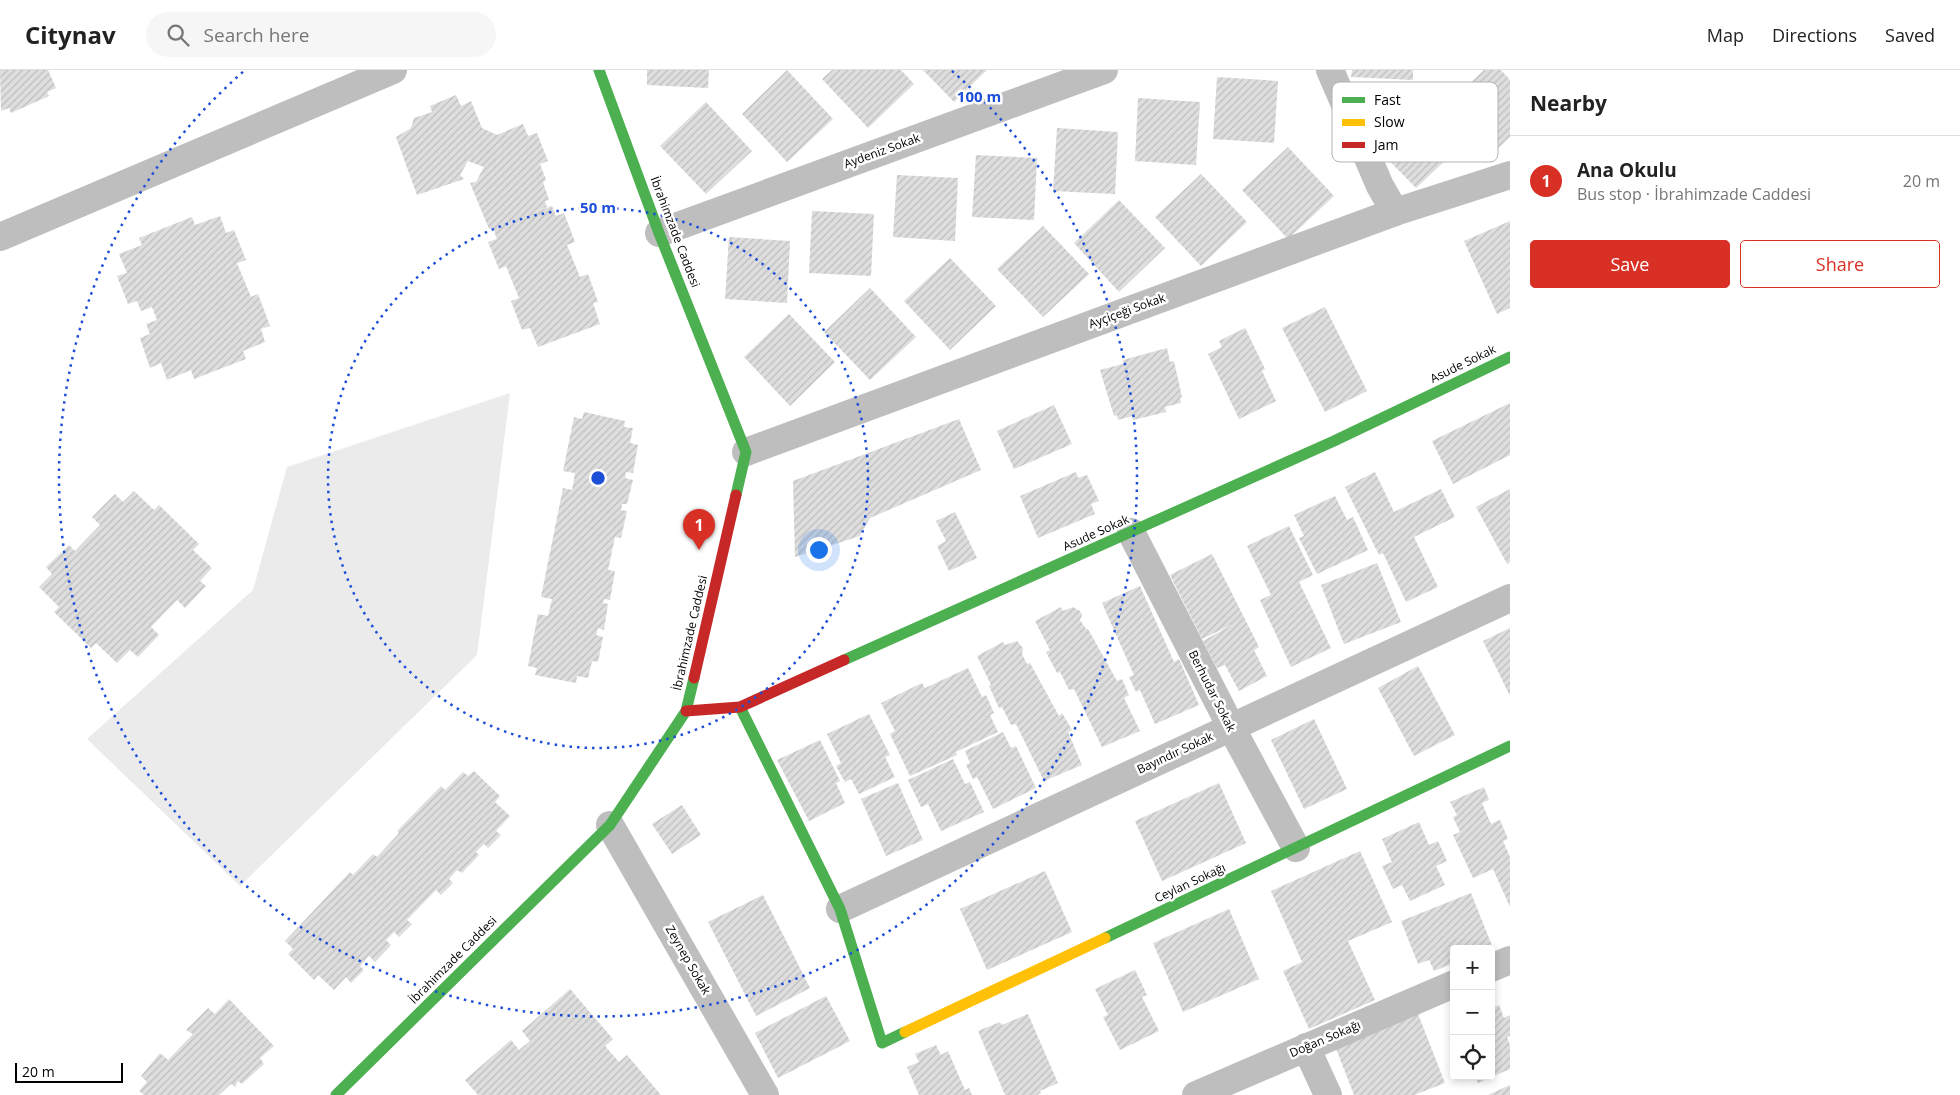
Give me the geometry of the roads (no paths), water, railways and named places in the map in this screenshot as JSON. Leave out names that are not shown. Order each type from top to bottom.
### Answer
[{"type":"street","points":[[0,237],[393,70]]},
{"type":"street","name":"İbrahimzade Caddesi","points":[[336,1095],[610,825],[686,711],[746,452],[659,233],[599,70]]},
{"type":"street","name":"Aydeniz Sokak","points":[[659,233],[1104,70]]},
{"type":"street","points":[[1330,70],[1335,82]]},
{"type":"street","points":[[1370,162],[1380,186],[1395,212]]},
{"type":"street","name":"Ayçiçeği Sokak","points":[[746,452],[1395,212],[1510,175]]},
{"type":"street","name":"Asude Sokak","points":[[686,711],[740,707],[1334,441],[1510,357]]},
{"type":"street","name":"Berhudar Sokak","points":[[1131,532],[1231,728],[1296,848]]},
{"type":"street","name":"Bayındır Sokak","points":[[840,909],[1510,598]]},
{"type":"street","points":[[740,707],[840,909]]},
{"type":"street","name":"Ceylan Sokağı","points":[[840,909],[882,1043],[1510,746]]},
{"type":"street","name":"Zeynep Sokak","points":[[610,825],[765,1095]]},
{"type":"street","points":[[1495,966],[1510,960]]},
{"type":"street","name":"Doğan Sokağı","points":[[1196,1095],[1450,986]]},
{"type":"street","points":[[1306,1047],[1328,1095]]},
{"type":"place","name":"Ana Okulu","points":[[699,550]]}]
